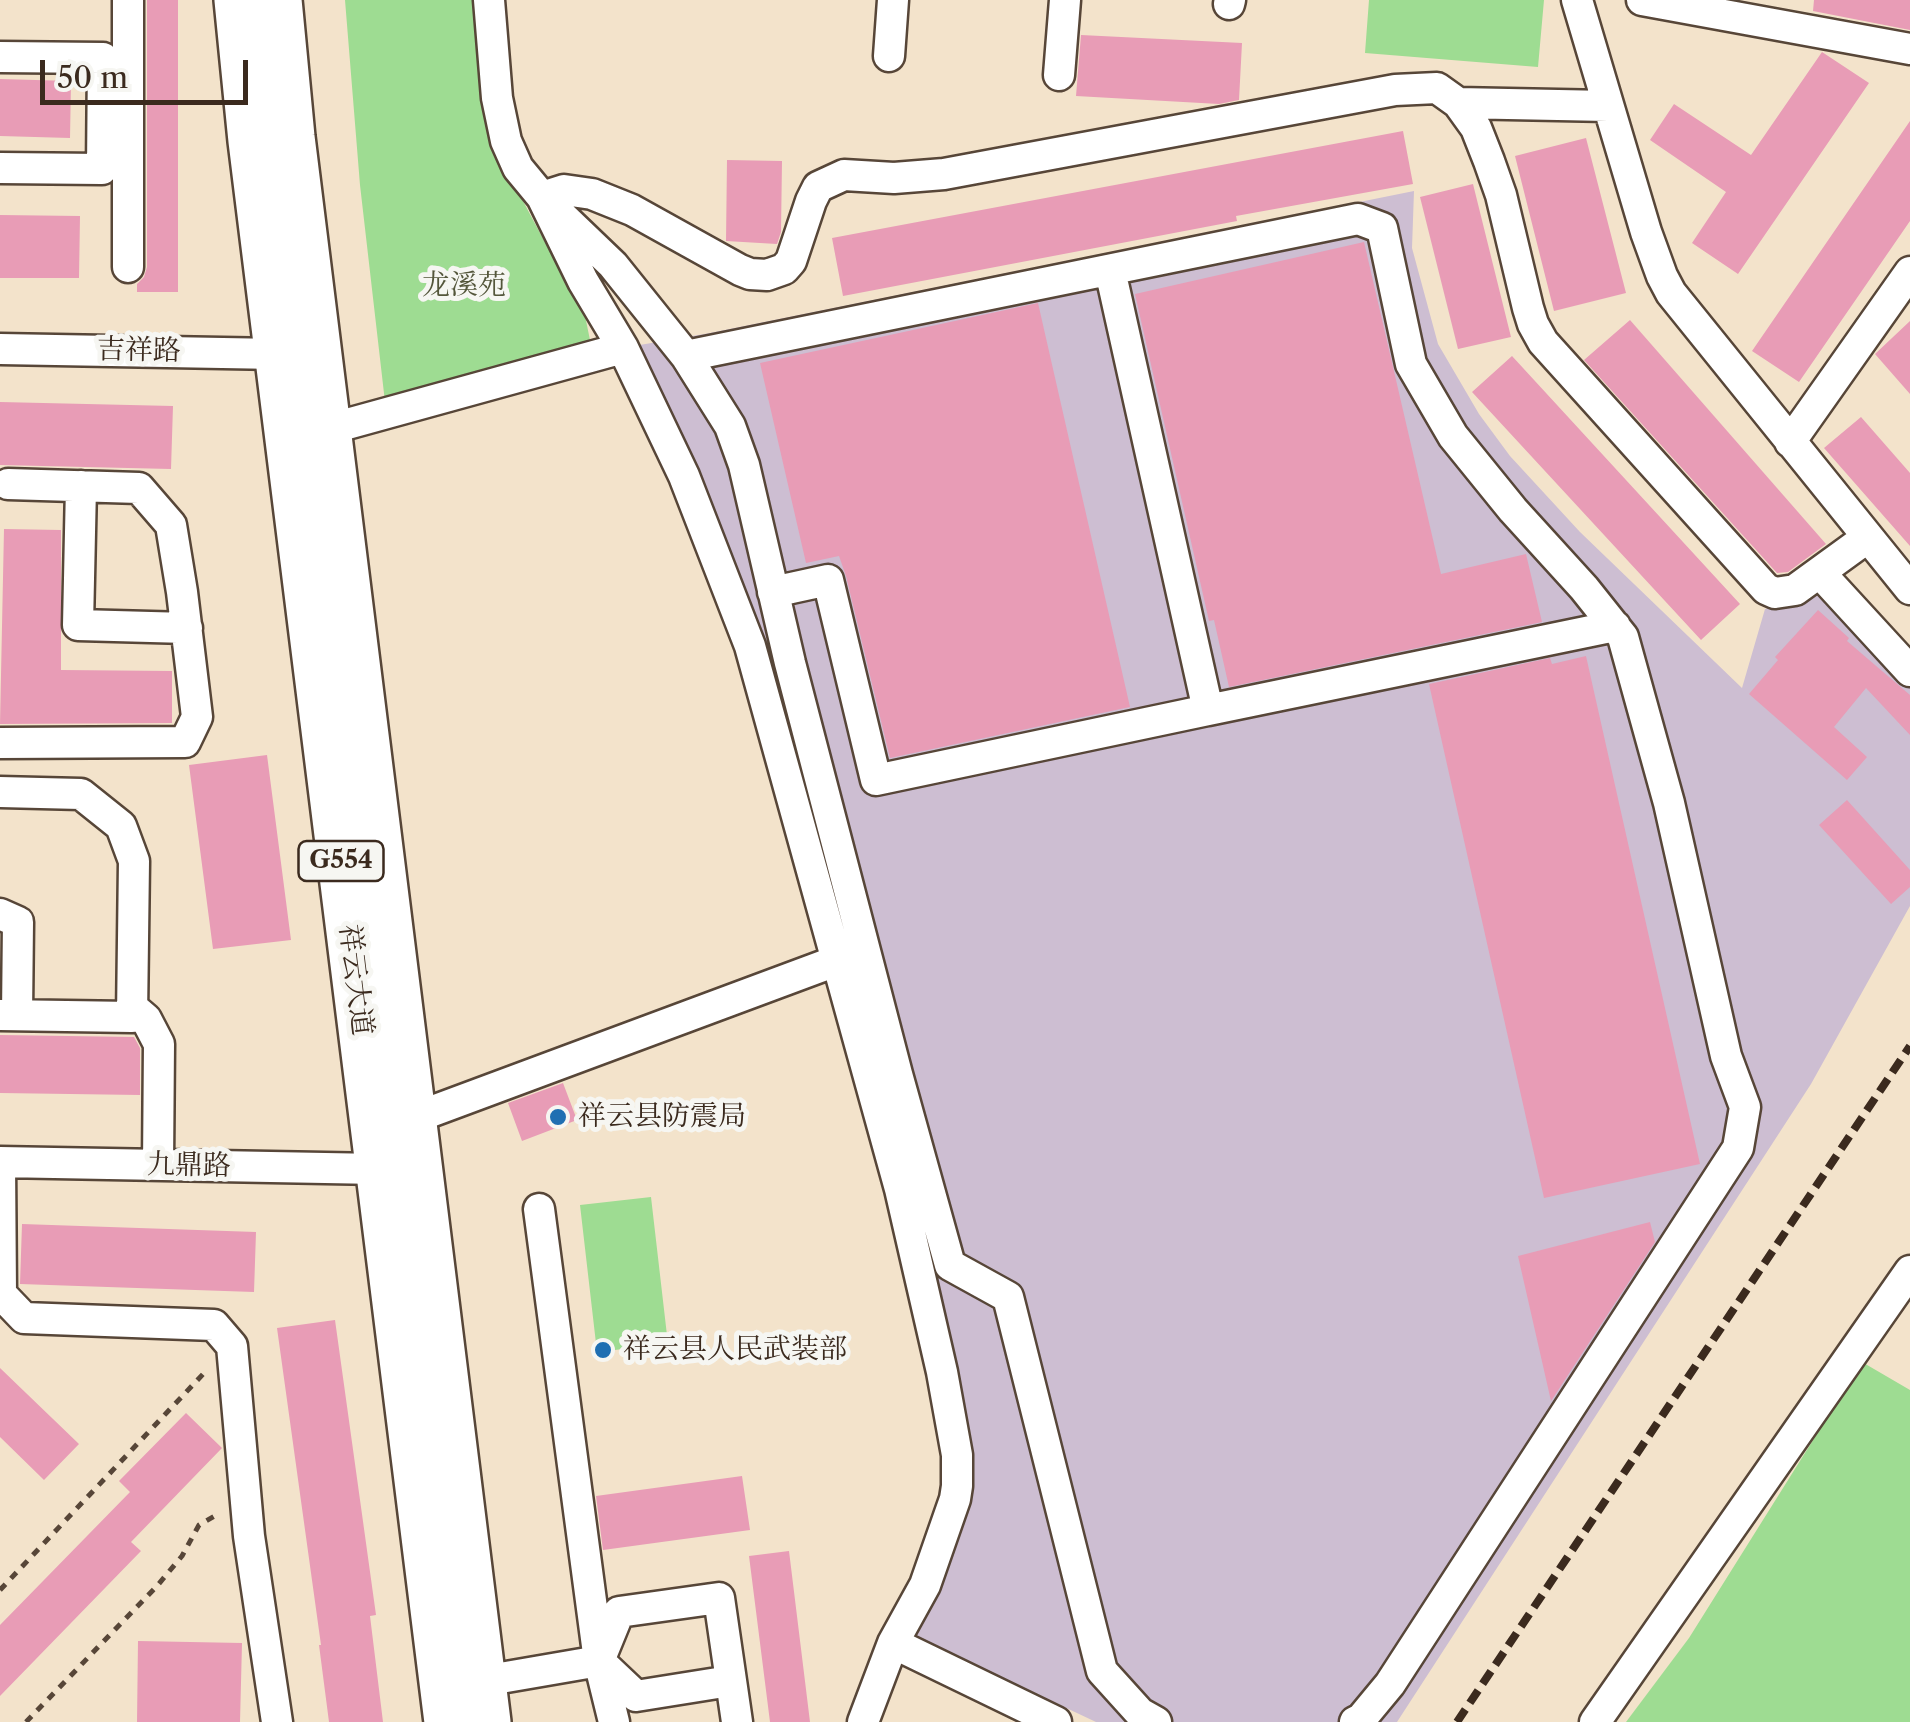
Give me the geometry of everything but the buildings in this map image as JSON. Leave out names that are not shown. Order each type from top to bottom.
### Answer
[{"type":"highway","name":"祥云大道","points":[[237,0],[251,141],[298,352],[328,428],[414,1118],[399,1168],[486,1701]]},
{"type":"highway","name":"祥云大道","points":[[278,0],[298,352],[399,1168],[447,1722]]},
{"type":"street","points":[[128,0],[128,268]]},
{"type":"street","points":[[489,0],[501,122],[518,168],[542,197],[614,265],[686,356],[730,426],[752,496],[892,1055],[950,1265],[1008,1296],[1102,1671],[1140,1713],[1156,1722]]},
{"type":"street","points":[[889,56],[893,0]]},
{"type":"street","points":[[1059,74],[1065,0]]},
{"type":"street","points":[[1576,0],[1646,232],[1671,293],[1910,588]]},
{"type":"street","points":[[1642,0],[1910,49]]},
{"type":"street","points":[[0,57],[103,58],[102,169],[0,168]]},
{"type":"street","points":[[542,197],[564,190],[592,194],[632,210],[740,270],[767,275],[791,262],[818,186],[844,175],[894,178],[944,174],[1395,90],[1437,88],[1458,103],[1476,128],[1490,161],[1528,308],[1544,342],[1766,589],[1775,593],[1795,590],[1868,537]]},
{"type":"street","points":[[1458,103],[1608,106]]},
{"type":"street","points":[[542,197],[583,281],[623,348],[684,476],[750,646],[900,1190],[942,1372],[957,1455],[958,1486],[925,1585],[894,1643],[863,1722]]},
{"type":"street","points":[[686,356],[1358,220],[1382,228],[1411,364],[1452,436],[1624,637],[1669,804],[1726,1056],[1744,1107],[1738,1148],[1390,1684],[1355,1722]]},
{"type":"street","points":[[1110,270],[1208,710]]},
{"type":"street","points":[[1790,442],[1910,272]]},
{"type":"street","points":[[328,428],[623,348]]},
{"type":"street","name":"吉祥路","points":[[0,349],[298,352]]},
{"type":"street","points":[[0,743],[186,742],[197,717],[171,524],[140,488],[8,484]]},
{"type":"street","points":[[82,486],[78,626],[186,628]]},
{"type":"street","points":[[1820,573],[1910,671]]},
{"type":"street","points":[[773,592],[828,580],[876,780],[1615,626]]},
{"type":"street","points":[[0,792],[81,794],[122,826],[134,861],[132,1018],[8,1015],[18,922],[0,914]]},
{"type":"street","points":[[414,1118],[836,961]]},
{"type":"street","points":[[132,1007],[146,1019],[158,1044],[158,1165]]},
{"type":"street","points":[[0,1162],[1,1294],[24,1318],[214,1326],[232,1346],[249,1536],[276,1722]]},
{"type":"street","name":"九鼎路","points":[[0,1162],[399,1168]]},
{"type":"street","points":[[539,1209],[599,1661],[614,1722]]},
{"type":"street","points":[[1595,1722],[1910,1271]]},
{"type":"street","points":[[486,1701],[599,1661],[619,1612],[718,1598],[737,1722]]},
{"type":"street","points":[[894,1643],[1056,1722]]},
{"type":"street","points":[[599,1661],[636,1696],[730,1682]]},
{"type":"path","points":[[0,1590],[210,1366]]},
{"type":"path","points":[[26,1722],[156,1586],[182,1556],[199,1525],[246,1498]]},
{"type":"shaded area","points":[[1414,191],[1412,248],[1438,344],[1479,414],[1510,456],[1580,532],[1742,688],[1765,609],[1821,594],[1910,687],[1910,906],[1811,1084],[1397,1722],[1096,1722],[916,1637],[965,1497],[826,893],[628,347]]},
{"type":"green space","name":"龙溪苑","points":[[345,0],[480,0],[490,139],[565,280],[583,306],[589,347],[385,402],[360,185]]},
{"type":"green space","points":[[1369,0],[1544,0],[1538,67],[1365,53]]},
{"type":"green space","points":[[651,1197],[668,1344],[597,1352],[580,1205]]},
{"type":"green space","points":[[1862,1362],[1910,1390],[1910,1722],[1626,1722],[1689,1638]]},
{"type":"railway","points":[[1457,1722],[1910,1046]]},
{"type":"place","name":"祥云县防震局","points":[[558,1117]]},
{"type":"place","name":"祥云县人民武装部","points":[[603,1350]]}]
